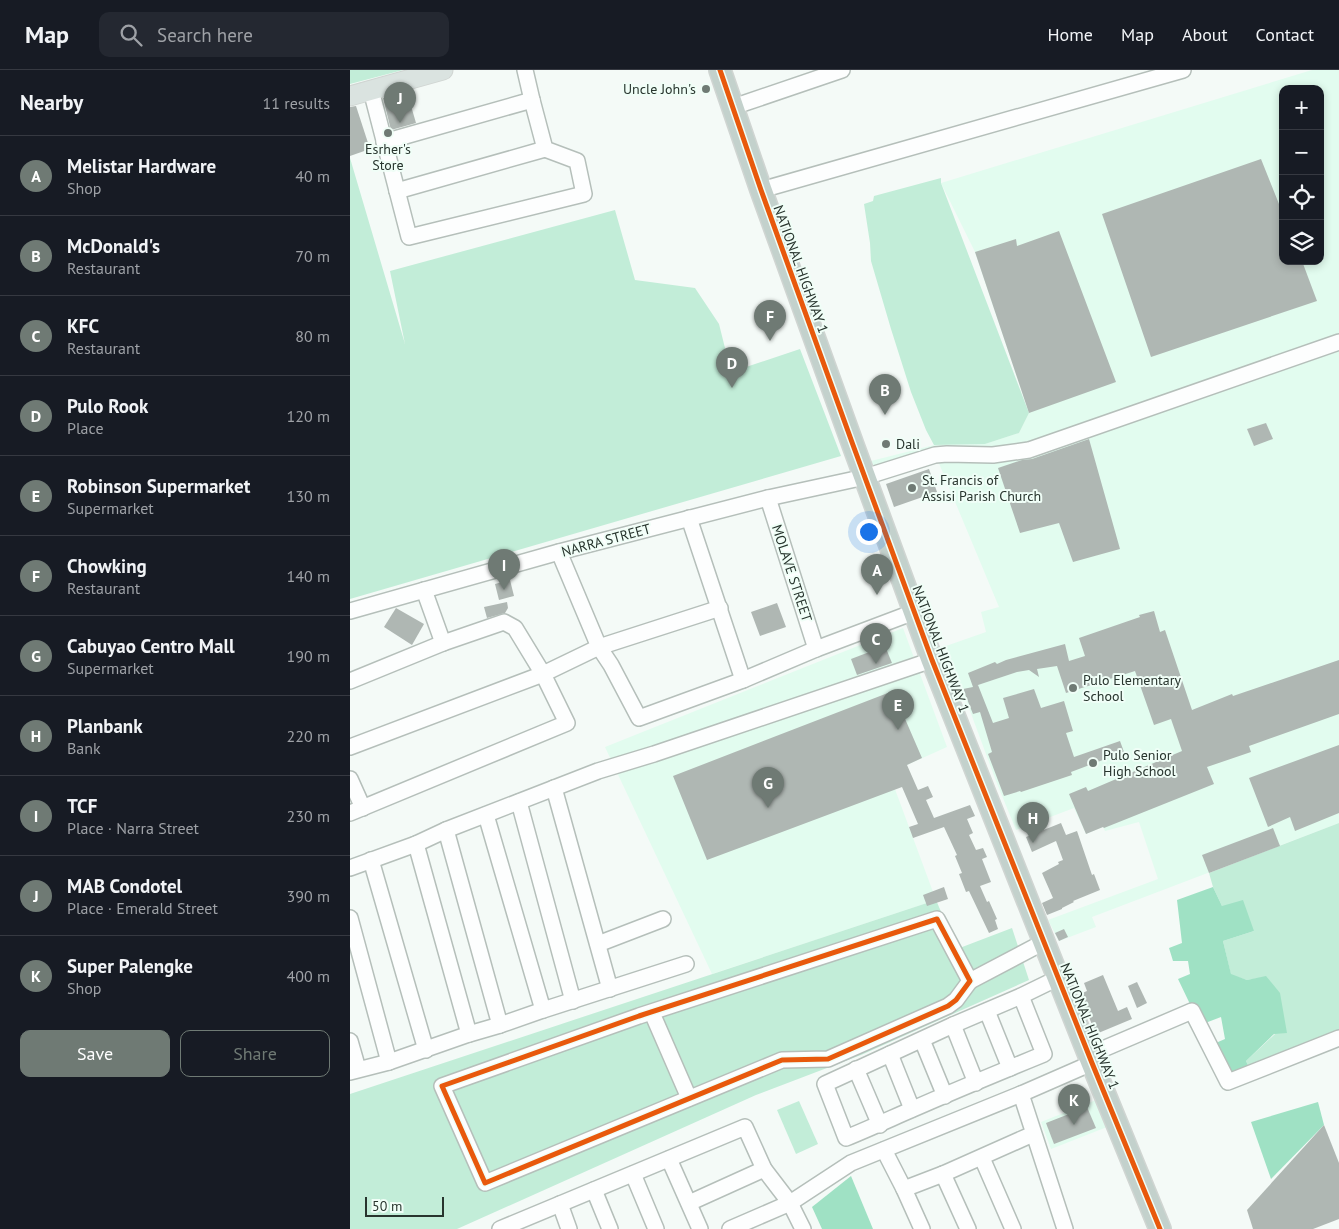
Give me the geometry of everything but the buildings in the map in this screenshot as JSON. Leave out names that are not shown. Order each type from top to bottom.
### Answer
[{"type":"highway","name":"NATIONAL HIGHWAY 1","points":[[720,70],[761,190],[932,660],[1090,1059],[1160,1229]]},
{"type":"main road","points":[[350,96],[443,70]]},
{"type":"street","points":[[525,70],[545,149]]},
{"type":"street","points":[[733,107],[842,70]]},
{"type":"street","points":[[761,190],[1183,70]]},
{"type":"street","points":[[371,90],[409,238],[584,194],[577,161],[545,149],[397,190]]},
{"type":"street","points":[[384,142],[532,100]]},
{"type":"street","name":"NARRA STREET","points":[[350,610],[689,518],[768,498],[865,477],[936,455],[993,456],[1028,450],[1339,342]]},
{"type":"street","name":"MOLAVE STREET","points":[[768,498],[816,649]]},
{"type":"street","points":[[689,518],[743,680]]},
{"type":"street","points":[[559,552],[600,647],[639,718],[743,680],[816,649],[914,612]]},
{"type":"street","points":[[424,590],[443,643]]},
{"type":"street","points":[[350,747],[543,674],[600,647],[720,608]]},
{"type":"street","points":[[350,681],[443,643],[504,622],[515,628],[543,674],[566,722],[356,810],[350,779]]},
{"type":"street","points":[[350,868],[416,844],[446,830],[598,770],[932,660]]},
{"type":"street","points":[[554,788],[610,989]]},
{"type":"street","points":[[518,802],[573,1002]]},
{"type":"street","points":[[486,815],[543,1010]]},
{"type":"street","points":[[446,830],[500,1026]]},
{"type":"street","points":[[416,844],[469,1034]]},
{"type":"street","points":[[371,860],[426,1050]]},
{"type":"street","points":[[350,918],[389,1062]]},
{"type":"street","points":[[598,944],[663,919]]},
{"type":"street","points":[[970,981],[937,919],[630,1020],[442,1086],[484,1183],[782,1060],[828,1059],[948,1006],[956,1000],[970,981],[1044,942]]},
{"type":"street","points":[[350,1041],[354,1071],[389,1062],[469,1034],[500,1026],[543,1010],[573,1002],[686,964]]},
{"type":"street","points":[[1021,996],[1044,1054],[846,1138],[825,1084],[1058,978]]},
{"type":"street","points":[[987,1011],[1010,1068]]},
{"type":"street","points":[[730,1229],[790,1203],[851,1163],[1021,1094],[1192,1011],[1228,1082],[1339,1038]]},
{"type":"street","points":[[652,1013],[689,1098]]},
{"type":"street","points":[[953,1025],[976,1083]]},
{"type":"street","points":[[922,1040],[945,1096]]},
{"type":"street","points":[[890,1054],[912,1109]]},
{"type":"street","points":[[856,1070],[880,1125]]},
{"type":"street","points":[[1021,1094],[1065,1229]]},
{"type":"street","points":[[500,1229],[523,1224],[560,1204],[744,1127],[764,1169],[790,1203],[803,1229]]},
{"type":"street","points":[[904,1189],[982,1158],[1033,1134]]},
{"type":"street","points":[[884,1150],[922,1229]]},
{"type":"street","points":[[982,1158],[1014,1229]]},
{"type":"street","points":[[669,1159],[700,1229]]},
{"type":"street","points":[[689,1203],[764,1169]]},
{"type":"street","points":[[633,1174],[656,1229]]},
{"type":"street","points":[[943,1174],[968,1229]]},
{"type":"street","points":[[594,1190],[610,1229]]},
{"type":"street","points":[[560,1204],[570,1229]]},
{"type":"shaded area","points":[[350,70],[403,70],[350,84]]},
{"type":"shaded area","points":[[1312,70],[1339,70],[1339,823],[1092,917],[1096,927],[1059,941],[1048,920],[1158,879],[1139,822],[1105,831],[1103,827],[1086,834],[1074,808],[1016,830],[946,646],[986,632],[981,612],[999,607],[938,461],[877,478],[871,461],[934,445],[985,444],[1019,433],[1029,413],[975,252],[941,183]]},
{"type":"shaded area","points":[[350,158],[405,344],[390,271],[615,210],[635,280],[695,288],[719,324],[731,372],[800,349],[841,456],[350,599]]},
{"type":"shaded area","points":[[941,178],[941,183],[1029,413],[1019,433],[985,444],[934,445],[911,392],[871,261],[864,204],[873,201],[874,196]]},
{"type":"shaded area","points":[[903,628],[947,747],[889,773],[936,900],[712,974],[605,747]]},
{"type":"shaded area","points":[[1339,823],[1339,1041],[1253,1076],[1246,1061],[1275,1034],[1266,977],[1247,980],[1231,975],[1223,941],[1254,931],[1222,906],[1209,873]]},
{"type":"shaded area","points":[[936,900],[957,949],[1012,928],[1029,980],[861,1055],[756,1095],[457,1229],[350,1229],[350,1094]]},
{"type":"shaded area","points":[[1096,1100],[1107,1127],[1051,1149],[1041,1122]]},
{"type":"shaded area","points":[[799,1101],[818,1144],[796,1154],[777,1110]]},
{"type":"green space","points":[[1213,887],[1222,906],[1243,900],[1254,931],[1223,941],[1231,974],[1247,980],[1266,976],[1280,993],[1287,1033],[1274,1034],[1246,1061],[1253,1076],[1225,1089],[1204,1048],[1225,1039],[1221,1017],[1200,1025],[1178,979],[1190,974],[1188,961],[1173,961],[1169,948],[1182,943],[1177,900]]},
{"type":"green space","points":[[1318,1102],[1324,1125],[1271,1179],[1251,1122]]},
{"type":"green space","points":[[851,1176],[873,1229],[822,1229],[812,1207]]},
{"type":"cycle path","points":[[720,70],[761,190],[932,660],[1160,1229]]},
{"type":"cycle path","points":[[937,919],[970,981],[956,1000],[948,1006],[828,1059],[782,1060],[485,1183],[442,1086],[639,1016],[937,919]]},
{"type":"place","name":"Uncle John's","points":[[706,89]]},
{"type":"place","name":"MAB Condotel","points":[[400,123]]},
{"type":"place","name":"Esrher's Store","points":[[388,133]]},
{"type":"place","name":"Chowking","points":[[770,341]]},
{"type":"place","name":"Pulo Rook","points":[[732,388]]},
{"type":"place","name":"McDonald's","points":[[885,415]]},
{"type":"place","name":"Dali","points":[[886,444]]},
{"type":"place","name":"St. Francis of Assisi Parish Church","points":[[912,488]]},
{"type":"place","name":"TCF","points":[[504,590]]},
{"type":"place","name":"Melistar Hardware","points":[[877,595]]},
{"type":"place","name":"KFC","points":[[876,664]]},
{"type":"place","name":"Pulo Elementary School","points":[[1073,688]]},
{"type":"place","name":"Robinson Supermarket","points":[[898,730]]},
{"type":"place","name":"Pulo Senior High School","points":[[1093,763]]},
{"type":"place","name":"Cabuyao Centro Mall","points":[[768,808]]},
{"type":"place","name":"Planbank","points":[[1033,843]]},
{"type":"place","name":"Super Palengke","points":[[1074,1125]]}]
